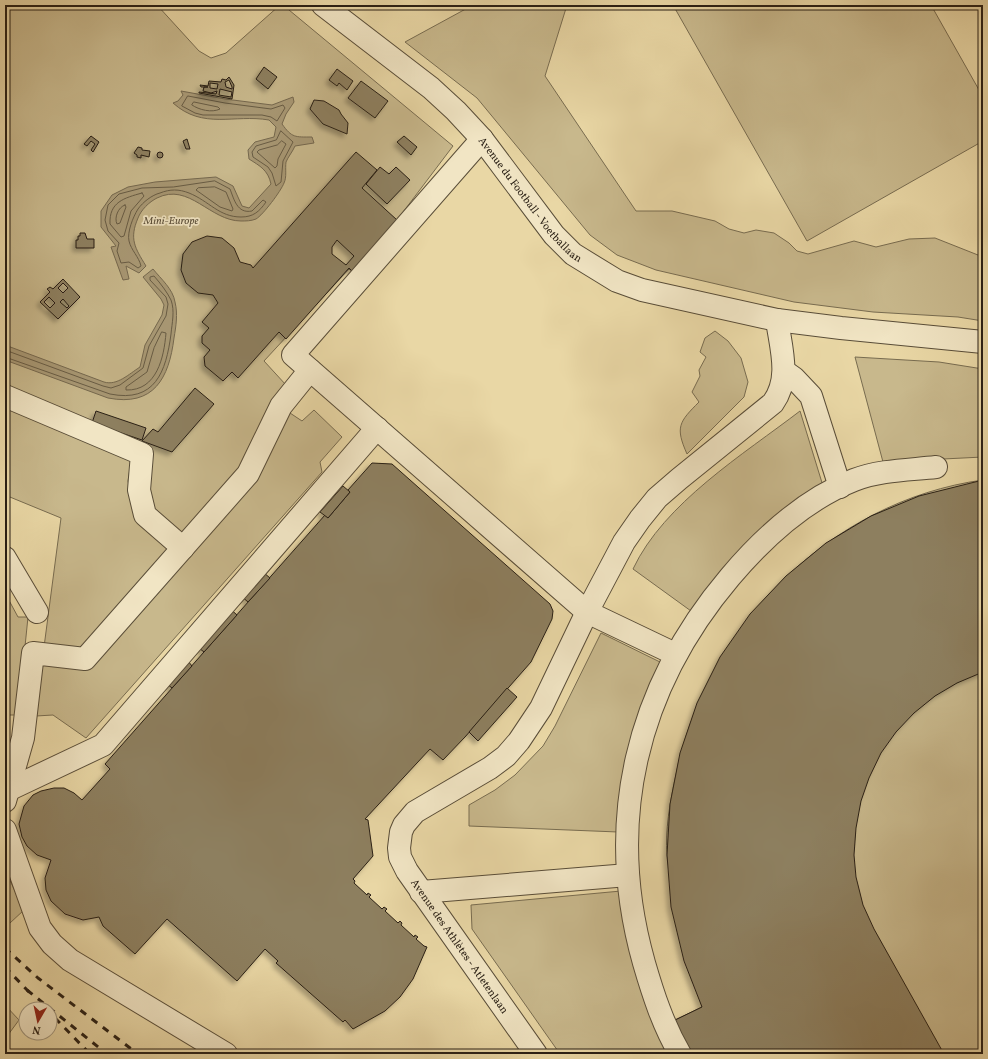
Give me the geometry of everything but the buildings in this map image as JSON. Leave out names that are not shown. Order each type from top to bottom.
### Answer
[{"type":"street","name":"Avenue du Football - Voetballaan","points":[[323,5],[431,88],[456,111],[482,140],[554,235],[573,254],[594,269],[617,281],[642,290],[777,320],[983,342]]},
{"type":"street","points":[[482,140],[293,355],[587,612],[675,654]]},
{"type":"street","points":[[587,612],[624,542],[657,498],[773,403],[780,394],[784,371],[777,320]]},
{"type":"street","points":[[7,796],[23,738],[33,653],[85,659],[248,474],[281,406],[310,370]]},
{"type":"street","points":[[784,371],[794,378],[811,396],[840,487]]},
{"type":"street","points":[[5,396],[142,454],[139,490],[145,515],[183,548]]},
{"type":"street","points":[[7,796],[103,745],[377,428]]},
{"type":"street","points":[[680,1054],[669,1033],[649,983],[633,921],[628,875],[628,823],[638,752],[654,702],[675,654],[690,628],[712,597],[758,545],[807,507],[840,487],[867,475],[936,467]]},
{"type":"street","points":[[5,558],[37,612]]},
{"type":"street","name":"Avenue des Athlètes - Atletenlaan","points":[[536,1054],[407,871],[400,856],[399,844],[404,825],[415,812],[490,768],[506,756],[519,741],[541,708],[587,612]]},
{"type":"street","points":[[5,830],[29,900],[44,935],[70,960],[226,1054]]},
{"type":"street","points":[[422,892],[628,875]]},
{"type":"green space","name":"Mini-Europe","points":[[5,5],[157,5],[199,51],[211,58],[226,53],[280,5],[283,5],[453,146],[397,220],[353,272],[349,269],[264,361],[286,385],[244,471],[181,540],[150,513],[144,481],[149,446],[135,439],[128,481],[137,521],[173,550],[84,649],[44,647],[61,518],[5,495]]},
{"type":"green space","points":[[473,5],[567,5],[545,76],[636,211],[672,211],[715,221],[729,229],[744,233],[756,230],[774,233],[789,243],[797,251],[808,254],[854,241],[876,247],[909,239],[935,238],[983,257],[983,321],[958,317],[873,312],[794,302],[656,270],[617,255],[590,235],[477,98],[405,42]]},
{"type":"green space","points":[[673,5],[931,5],[983,97],[983,141],[807,241]]},
{"type":"green space","points":[[715,331],[728,341],[741,358],[748,382],[744,397],[687,454],[681,437],[681,425],[683,420],[699,402],[692,392],[700,376],[699,370],[706,357],[700,352],[705,338]]},
{"type":"green space","points":[[855,357],[939,362],[983,369],[983,457],[883,462]]},
{"type":"green space","points":[[314,410],[342,437],[320,462],[322,472],[86,738],[53,715],[36,716],[41,662],[87,668],[287,411],[302,421]]},
{"type":"green space","points":[[800,411],[823,486],[691,611],[633,569],[647,545],[664,523],[685,501],[731,462]]},
{"type":"green space","points":[[983,480],[983,1054],[690,1054],[673,1021],[702,1007],[669,867],[667,855],[667,826],[675,779],[690,724],[714,672],[745,624],[782,581],[826,544],[874,514],[927,493]]},
{"type":"green space","points":[[5,593],[18,617],[28,617],[18,715],[5,715]]},
{"type":"green space","points":[[601,633],[662,663],[618,832],[469,826],[469,805],[495,790],[515,775],[543,746],[555,726]]},
{"type":"green space","points":[[5,870],[24,910],[10,923],[5,919]]},
{"type":"green space","points":[[621,891],[671,1054],[560,1054],[472,929],[471,905]]},
{"type":"green space","points":[[5,1005],[18,1019],[18,1021],[5,1039]]},
{"type":"water","points":[[181,91],[225,99],[272,105],[293,97],[294,102],[286,114],[282,124],[294,136],[312,137],[314,143],[295,146],[286,162],[285,181],[282,187],[276,197],[256,219],[243,221],[230,219],[219,215],[189,198],[179,195],[169,194],[157,198],[151,202],[139,215],[134,232],[134,243],[146,266],[139,273],[126,266],[129,279],[123,280],[111,247],[116,246],[101,227],[101,211],[112,195],[128,187],[155,182],[216,177],[233,186],[242,206],[249,208],[271,184],[266,172],[249,159],[248,150],[255,142],[274,137],[276,127],[269,120],[207,119],[196,116],[184,111],[173,103],[178,101],[183,95]]},
{"type":"water","points":[[153,269],[166,284],[174,297],[176,306],[176,320],[172,352],[168,366],[163,377],[148,394],[137,398],[124,400],[108,398],[5,360],[5,345],[104,382],[109,383],[123,379],[140,367],[145,345],[162,315],[164,305],[161,299],[143,277]]},
{"type":"railway","points":[[5,948],[38,978],[138,1054]]},
{"type":"railway","points":[[5,967],[30,993]]},
{"type":"railway","points":[[27,990],[107,1054]]},
{"type":"railway","points":[[58,1021],[90,1054]]}]
